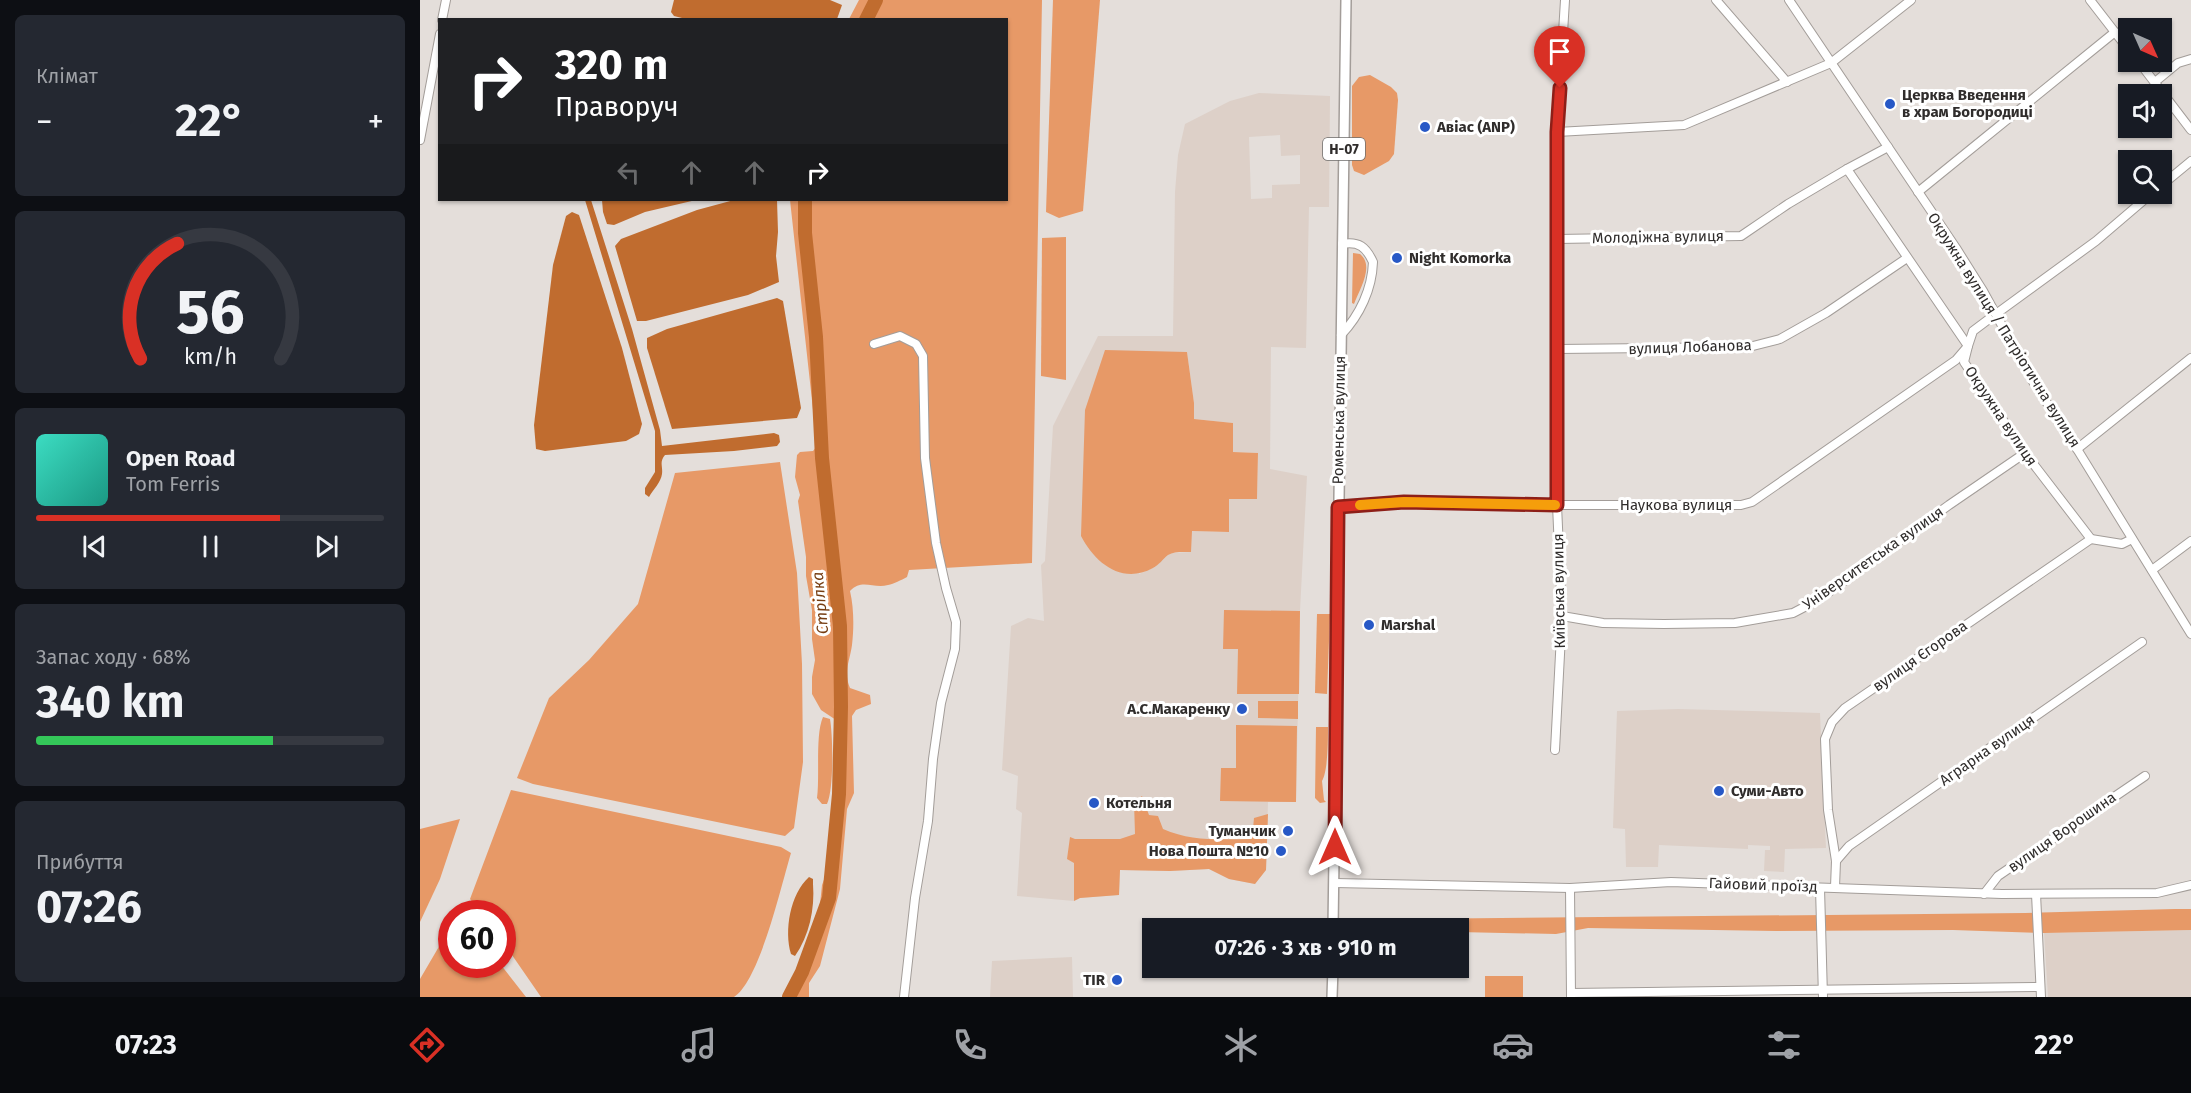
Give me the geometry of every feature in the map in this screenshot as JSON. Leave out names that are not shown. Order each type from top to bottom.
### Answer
[{"type":"main road","name":"Роменська вулиця","points":[[1334,918],[1346,0]]},
{"type":"main road","points":[[1332,997],[1333,978]]},
{"type":"street","points":[[442,18],[446,0]]},
{"type":"street","name":"Київська вулиця","points":[[1555,750],[1562,616],[1557,505],[1557,132],[1565,0]]},
{"type":"street","points":[[1716,0],[1787,81]]},
{"type":"street","name":"Окружна вулиця / Патріотична вулиця","points":[[1789,0],[1956,248],[1992,317],[2078,449],[2191,634]]},
{"type":"street","points":[[1557,132],[1684,125],[1831,63],[1911,0]]},
{"type":"street","points":[[2090,0],[2118,36]]},
{"type":"street","points":[[1918,192],[2115,32]]},
{"type":"street","points":[[420,140],[438,45]]},
{"type":"street","points":[[2155,82],[2178,63],[2191,58]]},
{"type":"street","points":[[2147,72],[2191,130]]},
{"type":"street","name":"Молодіжна вулиця","points":[[1557,239],[1741,236],[1788,204],[1888,147]]},
{"type":"street","points":[[2172,176],[2191,160]]},
{"type":"street","name":"Окружна вулиця","points":[[1847,169],[1968,346],[1964,362],[2025,453],[2091,539]]},
{"type":"street","name":"Наукова вулиця","points":[[1338,507],[1404,502],[1728,506],[1752,502],[1956,360],[1968,346],[1973,331],[2096,241],[2139,204]]},
{"type":"street","points":[[1341,335],[1361,307],[1369,286],[1373,262],[1363,246],[1355,242],[1342,244]]},
{"type":"street","name":"вулиця Лобанова","points":[[1557,349],[1749,347],[1780,339],[1817,318],[1907,258]]},
{"type":"street","points":[[874,344],[900,336],[916,344],[923,356],[925,458],[936,543],[956,622],[955,649],[941,703],[933,759],[928,821],[915,898],[904,997]]},
{"type":"street","points":[[2078,449],[2191,358]]},
{"type":"street","name":"Університетська вулиця","points":[[1562,616],[1603,623],[1676,624],[1735,622],[1793,613],[1818,600],[2025,453]]},
{"type":"street","points":[[2091,539],[2122,544],[2132,539]]},
{"type":"street","name":"вулиця Єгорова","points":[[1834,887],[1836,861],[1828,810],[1825,739],[1832,722],[1845,708],[2091,539]]},
{"type":"street","points":[[2152,570],[2191,541]]},
{"type":"street","name":"Аграрна вулиця","points":[[1836,861],[1849,846],[2142,642]]},
{"type":"street","name":"вулиця Ворошина","points":[[1984,894],[1998,876],[2145,776]]},
{"type":"street","name":"Гайовий проїзд","points":[[1335,883],[1570,888],[1671,882],[1984,894],[2157,893],[2191,885]]},
{"type":"street","points":[[1570,888],[1571,995],[1823,993],[2040,987]]},
{"type":"street","points":[[1821,888],[1823,993]]},
{"type":"street","points":[[2036,894],[2041,997]]},
{"type":"shaded area","points":[[674,0],[830,0],[842,5],[837,18],[682,18],[674,16],[671,12]]},
{"type":"shaded area","points":[[859,0],[1042,0],[1032,563],[909,570],[907,577],[893,584],[883,586],[863,584],[850,591],[853,625],[847,672],[848,682],[850,688],[870,695],[871,704],[856,710],[852,716],[854,793],[847,809],[840,889],[820,966],[809,983],[809,997],[786,997],[804,963],[819,914],[822,885],[830,864],[830,849],[841,780],[835,765],[836,720],[821,710],[812,694],[815,660],[812,610],[798,501],[800,495],[795,477],[797,455],[800,452],[813,451],[817,446],[790,201],[1008,201],[1008,18],[850,18]]},
{"type":"shaded area","points":[[1053,0],[1100,0],[1083,211],[1059,218],[1046,212]]},
{"type":"shaded area","points":[[1370,75],[1391,87],[1397,93],[1398,100],[1394,154],[1389,161],[1364,175],[1354,171],[1352,165],[1352,86],[1359,77]]},
{"type":"shaded area","points":[[1259,93],[1330,96],[1329,207],[1309,207],[1306,348],[1271,347],[1270,469],[1307,476],[1300,611],[1296,802],[1268,802],[1266,870],[1255,884],[1229,879],[1209,869],[1120,870],[1119,895],[1080,898],[1074,901],[1017,896],[1022,813],[1016,809],[1018,776],[1002,770],[1011,626],[1028,618],[1044,621],[1041,565],[1045,561],[1053,426],[1098,336],[1173,336],[1175,192],[1178,155],[1185,124],[1230,101]],"holes":[[[1280,135],[1281,156],[1300,155],[1300,184],[1272,185],[1272,198],[1251,199],[1249,137]],[[1187,352],[1194,419],[1233,423],[1233,452],[1258,453],[1257,499],[1229,499],[1229,532],[1191,531],[1191,552],[1170,553],[1155,567],[1139,574]]]},
{"type":"shaded area","points":[[585,201],[591,201],[632,329],[660,430],[662,446],[774,433],[779,435],[780,442],[777,446],[734,451],[665,455],[660,480],[649,497],[645,494],[645,488],[655,472],[655,431]]},
{"type":"shaded area","points":[[602,201],[692,201],[645,212],[614,225],[607,224]]},
{"type":"shaded area","points":[[730,201],[777,201],[776,256],[779,282],[748,295],[646,321],[637,321],[615,246],[621,239],[697,210]]},
{"type":"shaded area","points":[[572,212],[579,215],[622,348],[642,424],[639,434],[626,441],[545,451],[536,449],[534,425],[553,265],[566,216]]},
{"type":"shaded area","points":[[1066,237],[1066,380],[1041,376],[1042,238]]},
{"type":"shaded area","points":[[1353,253],[1360,254],[1366,265],[1364,278],[1354,304],[1352,303]]},
{"type":"shaded area","points":[[777,298],[783,301],[801,408],[797,418],[672,429],[647,348],[647,338],[667,329]]},
{"type":"shaded area","points":[[1105,350],[1187,352],[1194,419],[1233,423],[1233,452],[1258,453],[1257,499],[1229,499],[1229,532],[1192,531],[1191,552],[1170,554],[1155,567],[1142,573],[1131,574],[1111,569],[1094,555],[1081,536],[1085,410]]},
{"type":"shaded area","points":[[780,462],[797,573],[802,664],[803,762],[794,828],[785,836],[533,784],[517,778],[549,698],[589,660],[638,604],[675,473]]},
{"type":"shaded area","points":[[1224,610],[1300,611],[1299,694],[1237,694],[1238,649],[1223,649]]},
{"type":"shaded area","points":[[1317,614],[1330,614],[1327,694],[1315,693]]},
{"type":"shaded area","points":[[1258,701],[1298,701],[1298,719],[1258,718]]},
{"type":"shaded area","name":"Суми-Авто","points":[[1678,709],[1820,713],[1826,848],[1785,849],[1784,872],[1764,871],[1765,850],[1770,850],[1770,846],[1748,845],[1748,849],[1659,845],[1658,867],[1626,867],[1625,829],[1613,828],[1617,711]]},
{"type":"shaded area","points":[[823,717],[830,719],[832,737],[832,775],[827,804],[822,804],[817,798],[818,745]]},
{"type":"shaded area","points":[[1236,725],[1297,726],[1296,802],[1220,801],[1221,768],[1236,768]]},
{"type":"shaded area","points":[[1316,727],[1328,727],[1327,763],[1322,781],[1326,802],[1320,803],[1315,798]]},
{"type":"shaded area","points":[[511,790],[781,847],[791,853],[761,953],[744,987],[734,997],[541,997],[516,961],[516,900],[470,899]]},
{"type":"shaded area","points":[[1142,796],[1149,815],[1158,816],[1163,829],[1196,838],[1252,839],[1254,818],[1268,814],[1266,870],[1255,884],[1229,879],[1209,869],[1120,870],[1119,895],[1080,898],[1074,901],[1074,863],[1067,859],[1070,837],[1120,839],[1135,834],[1134,802]]},
{"type":"shaded area","points":[[460,819],[440,879],[420,922],[420,829]]},
{"type":"shaded area","points":[[809,877],[813,879],[812,912],[804,940],[795,956],[791,954],[789,945],[790,913],[797,893]]},
{"type":"shaded area","points":[[2191,909],[2191,930],[2044,933],[1953,930],[1776,931],[1588,928],[1556,934],[1469,932],[1469,918],[2025,913]]},
{"type":"shaded area","points":[[2191,930],[2191,997],[2048,997],[2044,933]]},
{"type":"shaded area","points":[[438,948],[438,978],[511,978],[526,997],[420,997],[420,979]]},
{"type":"shaded area","points":[[1072,957],[1073,997],[990,997],[992,961]]},
{"type":"shaded area","points":[[1485,976],[1523,976],[1523,997],[1485,997]]},
{"type":"waterway","name":"Стрілка","points":[[867,18],[876,0]]},
{"type":"waterway","name":"Стрілка","points":[[789,997],[802,972],[829,898],[839,794],[841,707],[840,626],[822,458],[816,337],[805,233],[805,201]]},
{"type":"slow traffic","points":[[1360,505],[1404,502],[1555,505]]},
{"type":"place","name":"Церква Введення в храм Богородиці","points":[[1890,104]]},
{"type":"place","name":"Авіас (ANP)","points":[[1425,127]]},
{"type":"place","name":"Night Komorka","points":[[1397,258]]},
{"type":"place","name":"Marshal","points":[[1369,625]]},
{"type":"place","name":"А.С.Макаренку","points":[[1242,709]]},
{"type":"place","name":"Суми-Авто","points":[[1719,791]]},
{"type":"place","name":"Котельня","points":[[1094,803]]},
{"type":"place","name":"Туманчик","points":[[1288,831]]},
{"type":"place","name":"Нова Пошта №10","points":[[1281,851]]},
{"type":"place","name":"TIR","points":[[1117,980]]},
{"type":"route","points":[[1335,847],[1338,507],[1404,502],[1557,505],[1557,132],[1560,88]]}]
